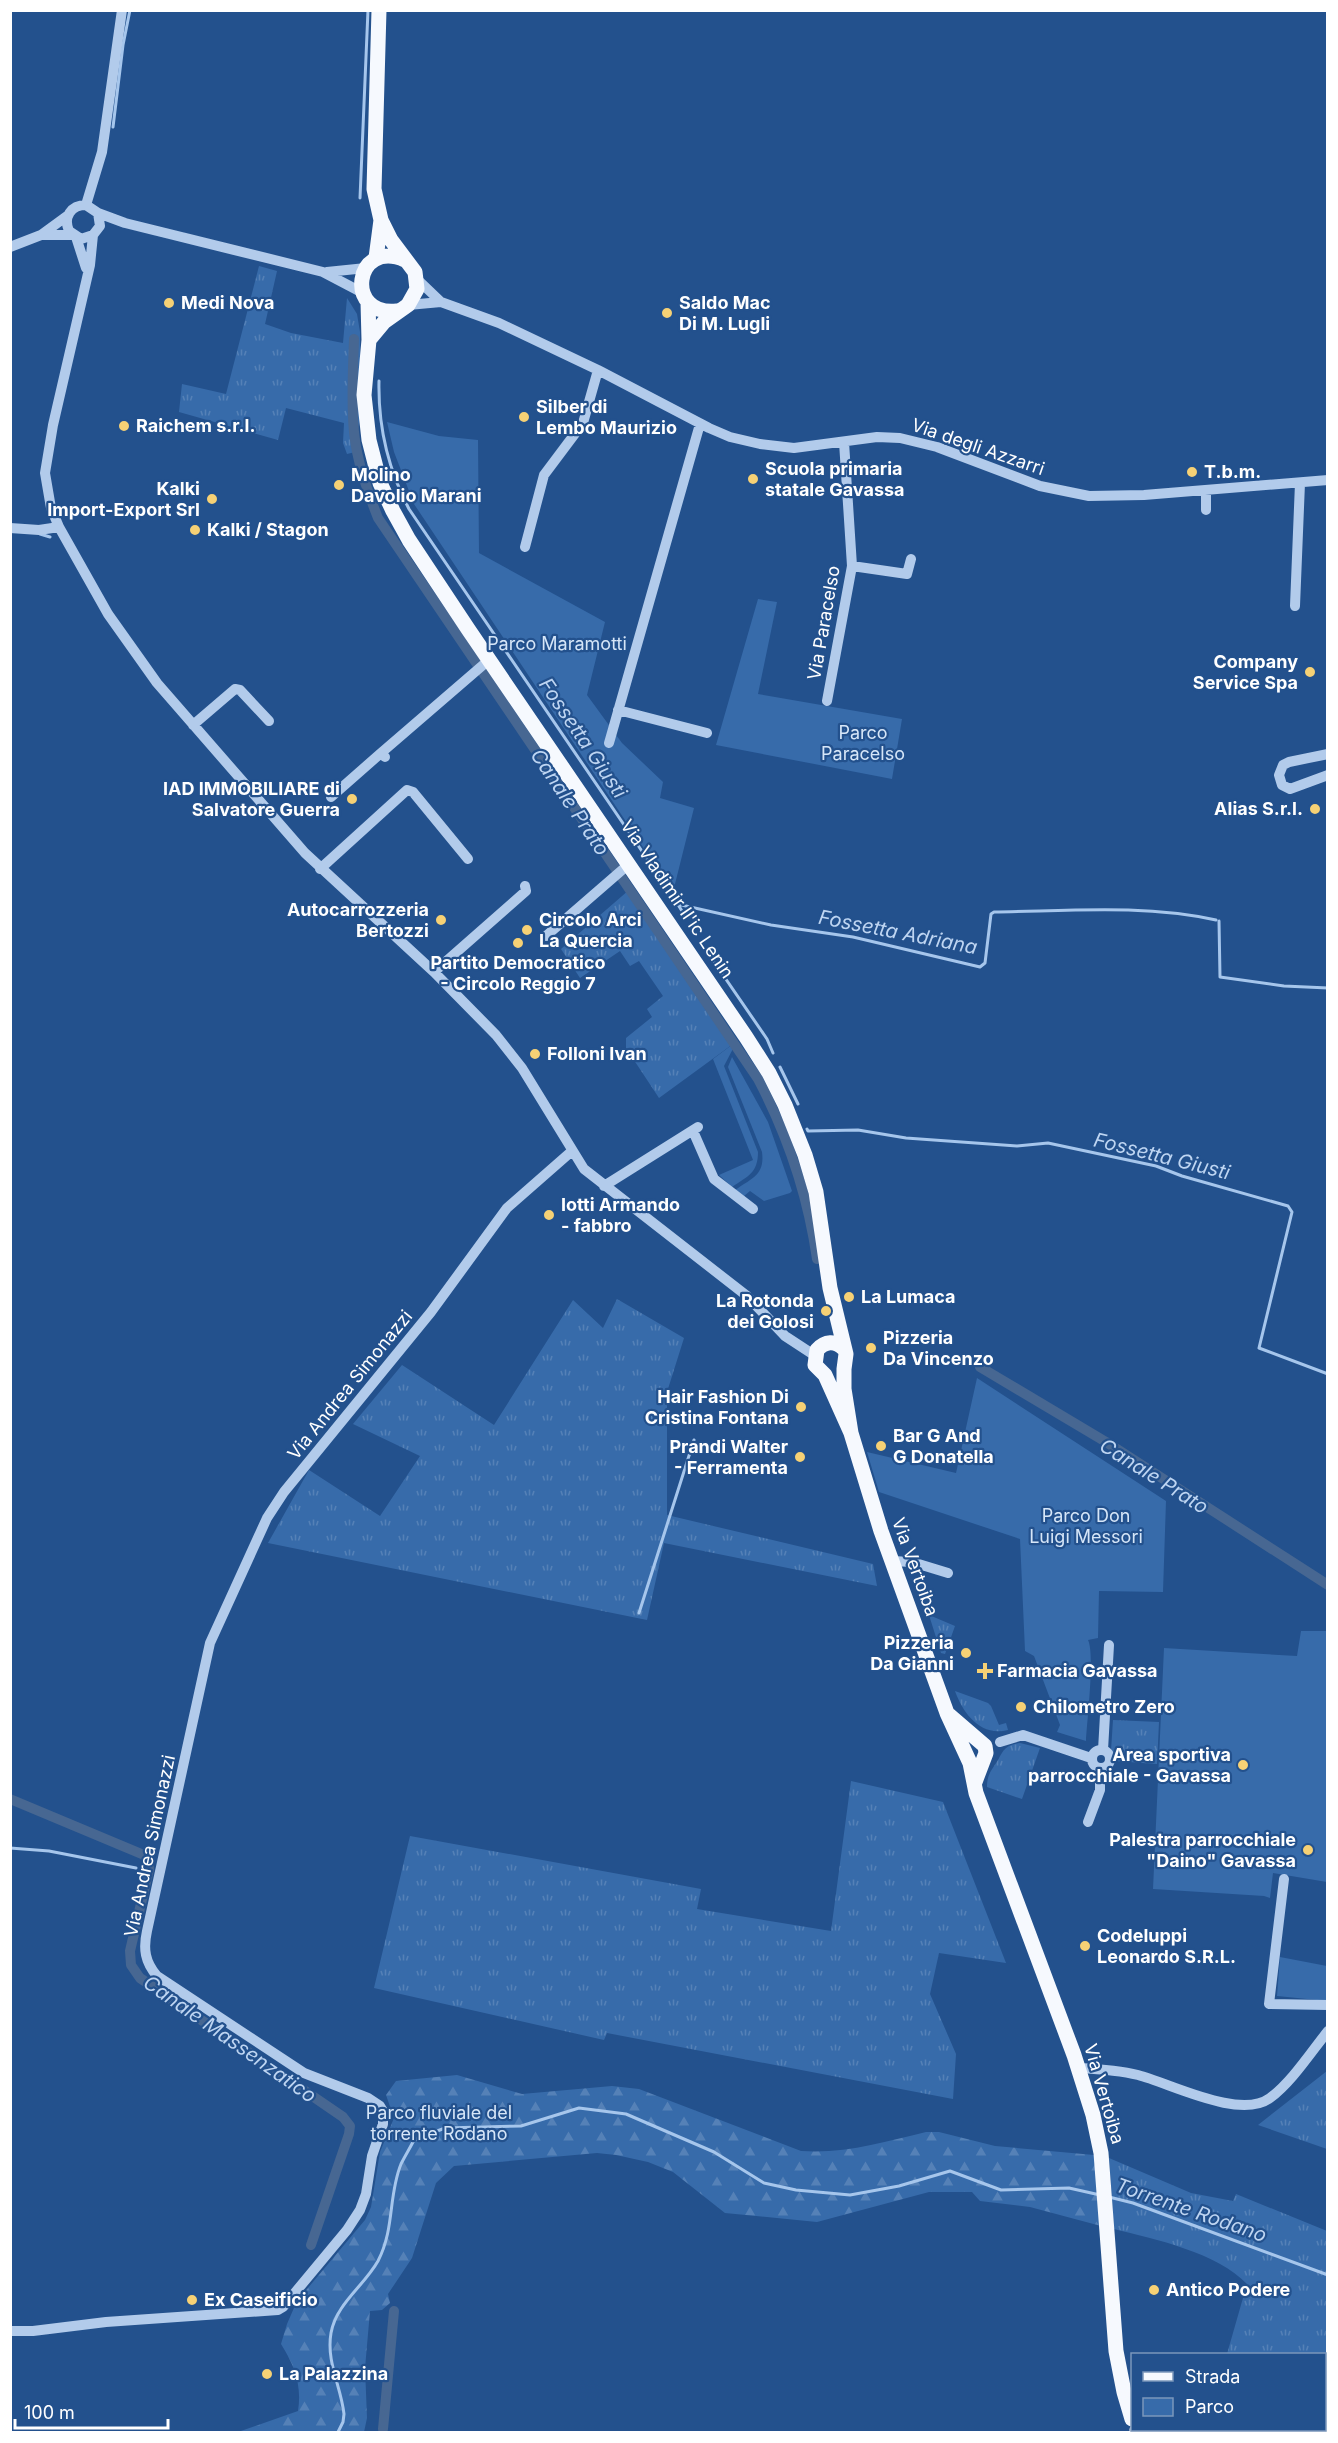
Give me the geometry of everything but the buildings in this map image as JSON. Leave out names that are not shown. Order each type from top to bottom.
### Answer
[{"type":"main road","name":"Via Vladimir Il'ic Lenin","points":[[379,10],[373,173],[381,219],[405,260],[411,265],[417,279]]},
{"type":"main road","name":"Via Vladimir Il'ic Lenin","points":[[381,219],[371,263],[362,276],[369,340],[364,395],[369,440],[380,483],[409,540],[483,665],[746,1037],[778,1089],[798,1137],[816,1192],[834,1307],[847,1359],[844,1369],[851,1433]]},
{"type":"main road","points":[[371,263],[386,255],[405,260]]},
{"type":"main road","points":[[369,340],[402,308],[417,289],[417,279]]},
{"type":"main road","points":[[365,297],[381,310],[402,308]]},
{"type":"main road","name":"Via Vladimir Il'ic Lenin","points":[[814,1355],[825,1343],[834,1307]]},
{"type":"main road","points":[[825,1343],[836,1343],[844,1349]]},
{"type":"main road","points":[[814,1355],[817,1369],[825,1375],[851,1433]]},
{"type":"main road","points":[[825,1375],[835,1375],[844,1369]]},
{"type":"main road","name":"Via Vertoiba","points":[[851,1433],[892,1562],[947,1713],[977,1750],[976,1793],[1079,2068],[1093,2115],[1101,2152],[1116,2351],[1131,2416]]},
{"type":"street","points":[[86,205],[102,152],[122,10]]},
{"type":"street","points":[[10,247],[41,235],[67,216],[75,207],[86,205],[98,213],[125,223],[323,272],[365,297]]},
{"type":"street","points":[[98,213],[100,221],[46,464],[48,496],[59,527],[108,615],[125,641],[193,725],[320,869],[434,972],[496,1035],[522,1068],[584,1169],[747,1296],[785,1336],[814,1355]]},
{"type":"street","points":[[67,216],[67,226],[74,236],[87,277]]},
{"type":"street","points":[[41,235],[85,238],[125,223]]},
{"type":"street","points":[[323,272],[371,263]]},
{"type":"street","name":"Via degli Azzarri","points":[[417,279],[441,302],[499,323],[730,437],[777,447],[794,448],[888,437],[912,440],[937,447],[1022,480],[1073,494],[1117,496],[1328,480]]},
{"type":"street","name":"Via degli Azzarri","points":[[402,308],[441,302]]},
{"type":"street","points":[[525,547],[544,475],[582,423],[598,370]]},
{"type":"street","points":[[609,742],[700,424]]},
{"type":"street","name":"Via Paracelso","points":[[827,700],[852,566],[844,442]]},
{"type":"street","points":[[1295,606],[1300,483]]},
{"type":"street","points":[[1206,491],[1206,510]]},
{"type":"street","points":[[10,528],[39,530],[59,527]]},
{"type":"street","points":[[852,566],[907,574],[912,559]]},
{"type":"street","points":[[331,797],[383,755],[483,665]]},
{"type":"street","points":[[193,725],[235,689],[240,690],[268,721]]},
{"type":"street","points":[[618,710],[707,733]]},
{"type":"street","points":[[1328,753],[1288,762],[1283,765],[1279,775],[1282,785],[1290,789],[1328,775]]},
{"type":"street","points":[[320,869],[404,791],[409,790],[468,859]]},
{"type":"street","points":[[546,936],[625,868]]},
{"type":"street","points":[[434,972],[526,891],[525,886]]},
{"type":"street","points":[[604,1186],[696,1129],[716,1182],[753,1209]]},
{"type":"street","name":"Via Andrea Simonazzi","points":[[10,2331],[278,2310],[283,2307],[347,2230],[360,2210],[366,2194],[372,2156],[383,2124],[383,2111],[380,2106],[369,2098],[304,2073],[157,1976],[147,1962],[144,1951],[145,1941],[210,1643],[267,1518],[284,1492],[431,1312],[507,1208],[572,1151]]},
{"type":"street","points":[[892,1562],[912,1562],[948,1573]]},
{"type":"street","points":[[1103,1750],[1109,1645]]},
{"type":"street","points":[[977,1750],[1023,1735],[1091,1758],[1095,1767],[1100,1769]]},
{"type":"street","points":[[1091,1758],[1097,1751],[1103,1750],[1108,1754],[1110,1759],[1108,1765],[1100,1769]]},
{"type":"street","points":[[1088,1822],[1100,1790],[1100,1769]]},
{"type":"street","points":[[1284,1879],[1269,2004],[1328,2005]]},
{"type":"street","points":[[1079,2068],[1118,2070],[1224,2102],[1253,2106],[1270,2098],[1281,2088],[1328,2031]]},
{"type":"green space","points":[[259,266],[277,271],[265,324],[291,333],[343,343],[347,298],[357,314],[360,332],[360,416],[355,452],[347,454],[343,443],[344,423],[286,408],[278,440],[179,412],[182,384],[226,394]]},
{"type":"green space","name":"Parco Maramotti","points":[[387,422],[439,436],[478,440],[479,553],[605,622],[587,695],[622,743],[663,782],[660,798],[694,808],[673,892],[414,504],[394,452]]},
{"type":"green space","name":"Parco Paracelso","points":[[758,599],[777,602],[758,694],[902,719],[892,779],[716,745]]},
{"type":"green space","points":[[629,890],[733,1044],[659,1098],[626,1048],[626,1038],[652,1017],[647,1009],[663,996],[639,961],[630,966],[620,951],[580,978],[561,949]]},
{"type":"green space","points":[[737,1041],[724,1066],[758,1152],[758,1159],[754,1169],[747,1177],[732,1187],[719,1175],[753,1160],[713,1059]]},
{"type":"green space","points":[[732,1057],[768,1122],[792,1191],[790,1193],[764,1201],[750,1191],[744,1196],[735,1190],[752,1179],[759,1171],[762,1152],[728,1067]]},
{"type":"green space","points":[[617,1299],[684,1338],[667,1392],[667,1515],[873,1564],[877,1586],[664,1543],[647,1620],[268,1543],[309,1470],[380,1516],[420,1456],[353,1424],[402,1365],[494,1425],[573,1300],[603,1328]]},
{"type":"green space","name":"Parco Don Luigi Messori","points":[[977,1378],[1166,1501],[1163,1592],[1099,1591],[1098,1638],[1088,1640],[1091,1673],[1086,1741],[1057,1732],[1060,1725],[1034,1656],[1025,1651],[1020,1539],[879,1492],[867,1452],[956,1473]]},
{"type":"green space","points":[[929,1615],[955,1626],[945,1654],[941,1653]]},
{"type":"green space","name":"Area sportiva parrocchiale - Gavassa","points":[[1301,1631],[1327,1631],[1327,1882],[1273,1873],[1270,1898],[1153,1889],[1164,1648],[1297,1656]]},
{"type":"green space","points":[[955,1691],[988,1703],[999,1725],[1006,1723],[1008,1730],[989,1730],[981,1727],[968,1715]]},
{"type":"green space","points":[[1113,1720],[1159,1722],[1157,1764],[1115,1761],[1111,1751]]},
{"type":"green space","points":[[1020,1743],[1040,1748],[1022,1799],[987,1787],[990,1772],[1004,1750],[1008,1746]]},
{"type":"green space","points":[[851,1781],[943,1802],[1006,1963],[939,1953],[930,1994],[956,2054],[953,2099],[607,2033],[604,2040],[374,1988],[410,1836],[701,1889],[697,1909],[831,1931]]},
{"type":"green space","points":[[1280,1957],[1327,1966],[1327,2001],[1277,1996]]},
{"type":"green space","points":[[1327,2071],[1327,2149],[1258,2125]]},
{"type":"green space","name":"Parco fluviale del torrente Rodano","points":[[457,2075],[522,2094],[612,2086],[639,2089],[801,2151],[849,2149],[926,2132],[939,2132],[995,2146],[1094,2155],[1101,2226],[1030,2207],[980,2201],[972,2192],[929,2192],[817,2222],[725,2213],[673,2172],[648,2162],[597,2153],[454,2166],[436,2183],[412,2258],[388,2294],[390,2303],[382,2310],[370,2311],[365,2368],[367,2418],[364,2432],[238,2432],[298,2411],[299,2393],[296,2376],[281,2344],[297,2301],[365,2220],[371,2207],[380,2152],[394,2118],[386,2095],[396,2081]]},
{"type":"green space","points":[[1109,2158],[1191,2193],[1233,2201],[1236,2194],[1327,2231],[1327,2432],[1154,2432],[1326,2431],[1326,2353],[1227,2353],[1247,2284],[1235,2273],[1203,2256],[1114,2229]]},
{"type":"waterway","points":[[113,127],[123,45],[130,10]]},
{"type":"waterway","points":[[360,198],[368,10]]},
{"type":"waterway","name":"Canale Prato","points":[[354,339],[352,397],[355,443],[363,476],[378,518],[758,1079],[779,1122],[795,1167],[808,1212],[817,1259]]},
{"type":"waterway","name":"Fossetta Giusti","points":[[379,381],[380,414],[386,447],[395,478],[409,509],[665,885]]},
{"type":"waterway","points":[[40,534],[50,537]]},
{"type":"waterway","name":"Fossetta Giusti","points":[[670,892],[682,911]]},
{"type":"waterway","name":"Fossetta Adriana","points":[[677,904],[771,925],[853,937],[980,967],[985,963],[991,914],[994,912],[1133,910],[1216,920]]},
{"type":"waterway","name":"Fossetta Adriana","points":[[1219,921],[1220,977],[1284,986],[1328,988]]},
{"type":"waterway","name":"Fossetta Giusti","points":[[710,956],[767,1039],[773,1053]]},
{"type":"waterway","name":"Fossetta Giusti","points":[[780,1067],[798,1104]]},
{"type":"waterway","name":"Fossetta Giusti","points":[[807,1129],[808,1131],[858,1130],[906,1138],[1017,1146],[1048,1143],[1156,1166],[1182,1176],[1288,1206],[1292,1212],[1259,1348],[1328,1374]]},
{"type":"waterway","name":"Canale Prato","points":[[980,1367],[1106,1442],[1328,1585]]},
{"type":"waterway","points":[[639,1613],[694,1440]]},
{"type":"waterway","name":"Canale Massenzatico","points":[[10,1799],[144,1855],[148,1860],[149,1869],[130,1951],[131,1965],[140,1978],[343,2117],[350,2126],[311,2245]]},
{"type":"waterway","points":[[10,1848],[49,1851],[136,1868]]},
{"type":"waterway","name":"Torrente Rodano","points":[[338,2432],[344,2414],[330,2354],[334,2323],[344,2304],[378,2261],[387,2236],[397,2176],[414,2140],[445,2128],[521,2126],[579,2108],[626,2114],[714,2152],[764,2183],[796,2190],[850,2195],[899,2186],[950,2171],[1001,2190],[1069,2188],[1100,2195]]},
{"type":"waterway","name":"Torrente Rodano","points":[[1109,2197],[1133,2203],[1328,2275]]},
{"type":"waterway","name":"Canale Massenzatico","points":[[383,2429],[394,2311]]},
{"type":"place","name":"Medi Nova","points":[[169,303]]},
{"type":"place","name":"Saldo Mac Di M. Lugli","points":[[667,313]]},
{"type":"place","name":"Silber di Lembo Maurizio","points":[[524,417]]},
{"type":"place","name":"Raichem s.r.l.","points":[[124,426]]},
{"type":"place","name":"T.b.m.","points":[[1192,472]]},
{"type":"place","name":"Scuola primaria statale Gavassa","points":[[753,479]]},
{"type":"place","name":"Molino Davolio Marani","points":[[339,485]]},
{"type":"place","name":"Kalki Import-Export Srl","points":[[212,499]]},
{"type":"place","name":"Kalki / Stagon","points":[[195,530]]},
{"type":"place","name":"Company Service Spa","points":[[1310,672]]},
{"type":"place","name":"IAD IMMOBILIARE di Salvatore Guerra","points":[[352,799]]},
{"type":"place","name":"Alias S.r.l.","points":[[1315,809]]},
{"type":"place","name":"Autocarrozzeria Bertozzi","points":[[441,920]]},
{"type":"place","name":"Circolo Arci La Quercia","points":[[527,930]]},
{"type":"place","name":"Partito Democratico - Circolo Reggio 7","points":[[518,943]]},
{"type":"place","name":"Folloni Ivan","points":[[535,1054]]},
{"type":"place","name":"Iotti Armando - fabbro","points":[[549,1215]]},
{"type":"place","name":"La Lumaca","points":[[849,1297]]},
{"type":"place","name":"La Rotonda dei Golosi","points":[[826,1311]]},
{"type":"place","name":"Pizzeria Da Vincenzo","points":[[871,1348]]},
{"type":"place","name":"Hair Fashion Di Cristina Fontana","points":[[801,1407]]},
{"type":"place","name":"Bar G And G Donatella","points":[[881,1446]]},
{"type":"place","name":"Prandi Walter - Ferramenta","points":[[800,1457]]},
{"type":"place","name":"Pizzeria Da Gianni","points":[[966,1653]]},
{"type":"place","name":"Farmacia Gavassa","points":[[985,1671]]},
{"type":"place","name":"Chilometro Zero","points":[[1021,1707]]},
{"type":"place","name":"Area sportiva parrocchiale - Gavassa","points":[[1243,1765]]},
{"type":"place","name":"Palestra parrocchiale \"Daino\" Gavassa","points":[[1308,1850]]},
{"type":"place","name":"Codeluppi Leonardo S.R.L.","points":[[1085,1946]]},
{"type":"place","name":"Antico Podere","points":[[1154,2290]]},
{"type":"place","name":"Ex Caseificio","points":[[192,2300]]},
{"type":"place","name":"La Palazzina","points":[[267,2374]]}]
